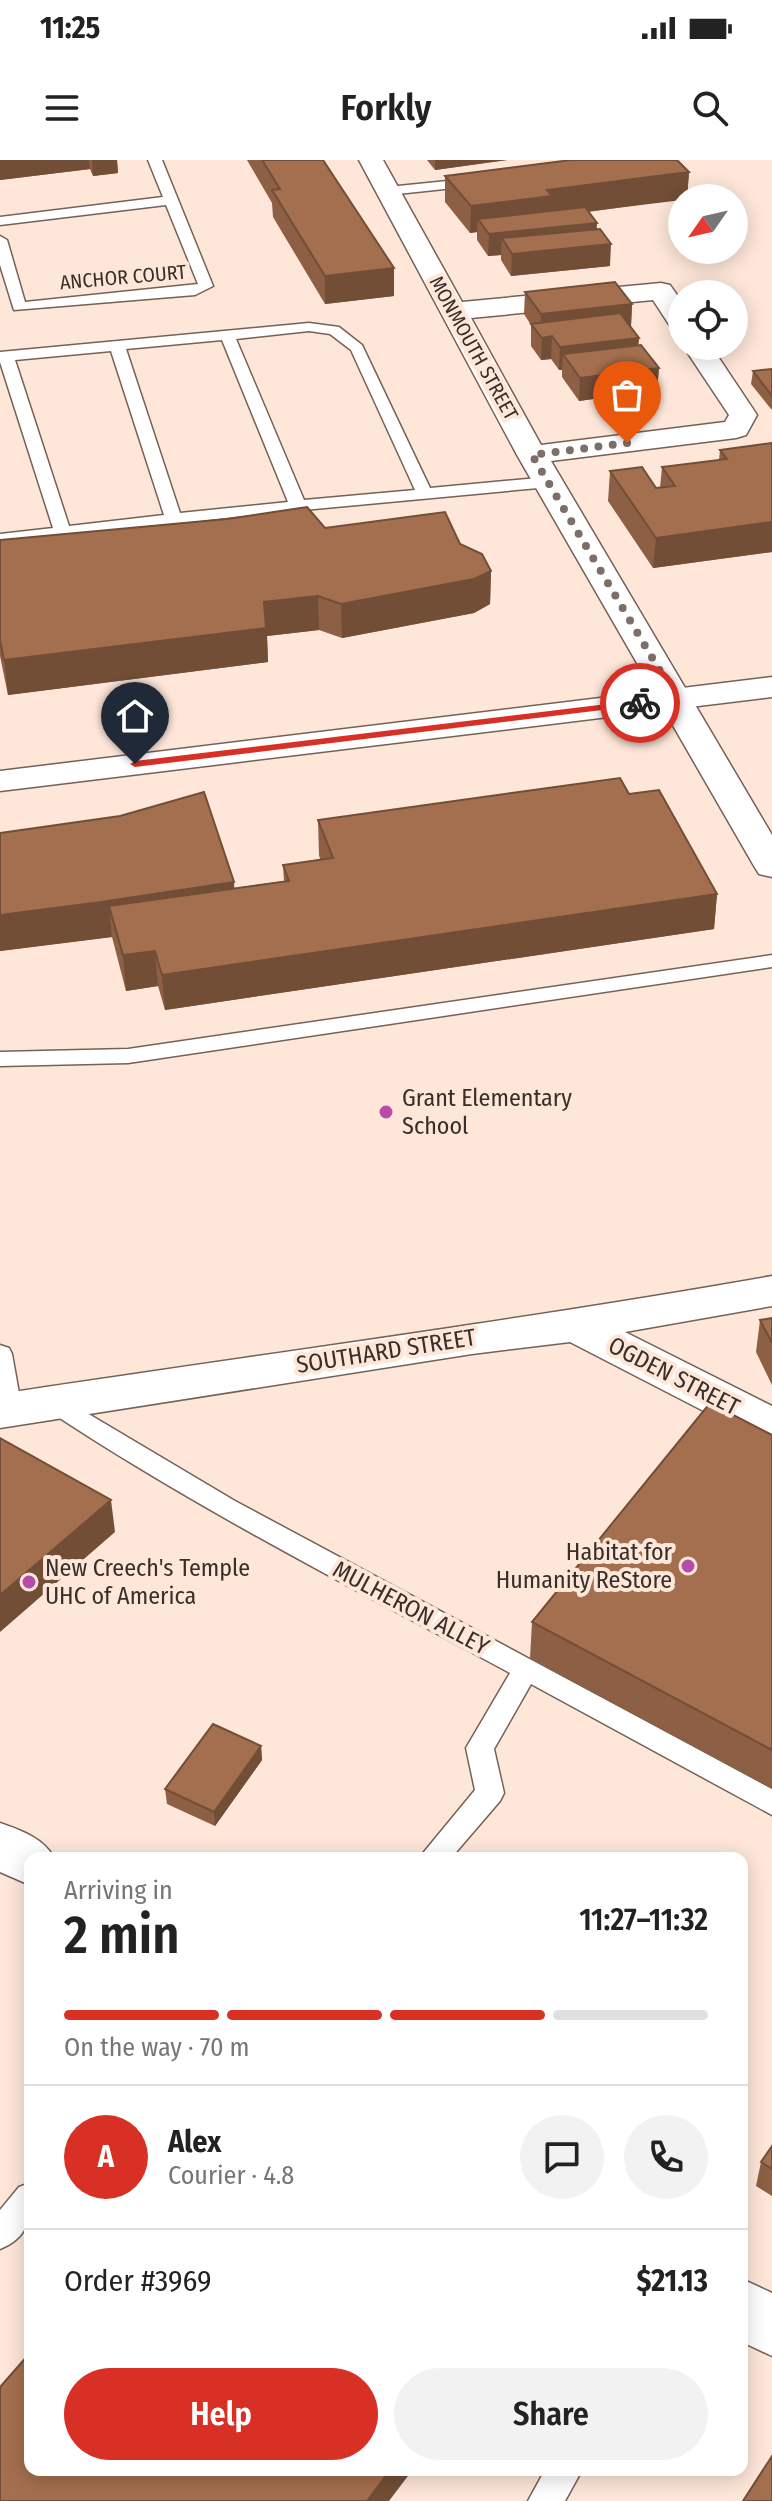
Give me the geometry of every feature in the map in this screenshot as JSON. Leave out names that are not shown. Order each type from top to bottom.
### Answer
[{"type":"street","name":"MONMOUTH STREET","points":[[371,160],[532,455],[772,866]]},
{"type":"street","points":[[454,311],[661,291],[668,302]]},
{"type":"street","points":[[532,455],[736,429],[743,415],[706,360]]},
{"type":"street","points":[[0,781],[772,687]]},
{"type":"street","name":"SOUTHARD STREET","points":[[5,1411],[472,1338],[575,1326],[772,1291]]},
{"type":"street","name":"OGDEN STREET","points":[[575,1326],[772,1426]]},
{"type":"street","points":[[0,1845],[24,1859]]},
{"type":"street","points":[[748,2312],[772,2327]]},
{"type":"lane","name":"ANCHOR COURT","points":[[19,307],[195,291],[206,286],[155,160]]},
{"type":"lane","points":[[388,191],[494,180]]},
{"type":"lane","points":[[0,221],[170,200]]},
{"type":"lane","points":[[0,240],[19,307],[0,308]]},
{"type":"lane","points":[[63,532],[3,357],[309,327],[334,330],[357,348],[425,494]]},
{"type":"lane","points":[[227,335],[298,506]]},
{"type":"lane","points":[[117,346],[174,519]]},
{"type":"lane","points":[[0,539],[549,482]]},
{"type":"lane","points":[[0,1059],[128,1056],[772,961]]},
{"type":"lane","points":[[0,1354],[5,1411]]},
{"type":"lane","name":"MULHERON ALLEY","points":[[55,1403],[126,1451],[280,1538],[772,1803]]},
{"type":"lane","points":[[438,1852],[490,1793],[480,1748],[526,1669]]},
{"type":"lane","points":[[0,2234],[24,2205]]},
{"type":"lane","points":[[545,2501],[561,2476]]},
{"type":"building","points":[[262,160],[323,160],[394,268],[325,276],[272,190],[280,189]]},
{"type":"building","points":[[571,160],[677,160],[689,172],[547,190],[552,196],[471,206],[445,176]]},
{"type":"building","points":[[585,207],[597,223],[489,234],[478,219]]},
{"type":"building","points":[[600,229],[611,244],[512,254],[502,238]]},
{"type":"building","points":[[615,282],[632,304],[541,314],[525,292]]},
{"type":"building","points":[[620,313],[639,338],[560,347],[552,336],[542,338],[531,324]]},
{"type":"building","points":[[641,345],[659,368],[580,378],[563,354]]},
{"type":"building","points":[[772,369],[772,396],[753,371]]},
{"type":"building","points":[[772,443],[772,522],[656,538],[610,471],[642,467],[656,488],[675,486],[662,467],[727,459],[720,450]]},
{"type":"building","points":[[307,507],[325,528],[445,512],[460,544],[482,554],[491,571],[474,579],[341,604],[318,596],[264,602],[266,628],[4,660],[0,640],[0,540],[227,519]]},
{"type":"building","points":[[620,778],[629,794],[659,790],[717,894],[162,975],[155,951],[123,955],[109,906],[289,881],[283,865],[333,858],[318,820]]},
{"type":"building","points":[[204,792],[234,882],[0,915],[0,833],[120,816]]},
{"type":"building","points":[[772,1318],[772,1343],[760,1320]]},
{"type":"building","name":"Habitat for Humanity ReStore","points":[[710,1403],[772,1435],[772,1750],[532,1622]]},
{"type":"building","name":"New Creech's Temple UHC of America","points":[[0,1438],[111,1500],[0,1595]]},
{"type":"building","points":[[213,1724],[261,1746],[214,1812],[165,1789]]},
{"type":"building","points":[[772,2146],[772,2169],[761,2162]]},
{"type":"building","points":[[24,2360],[24,2476],[386,2476],[367,2501],[0,2501],[0,2387]]},
{"type":"building","points":[[772,2456],[772,2501],[743,2501]]},
{"type":"way so far","points":[[627,443],[532,455],[676,698],[640,703]]},
{"type":"place","name":"Grant Elementary School","points":[[386,1112]]},
{"type":"place","name":"Habitat for Humanity ReStore","points":[[688,1566]]},
{"type":"place","name":"New Creech's Temple UHC of America","points":[[29,1582]]},
{"type":"route","points":[[135,764],[640,703]]}]
